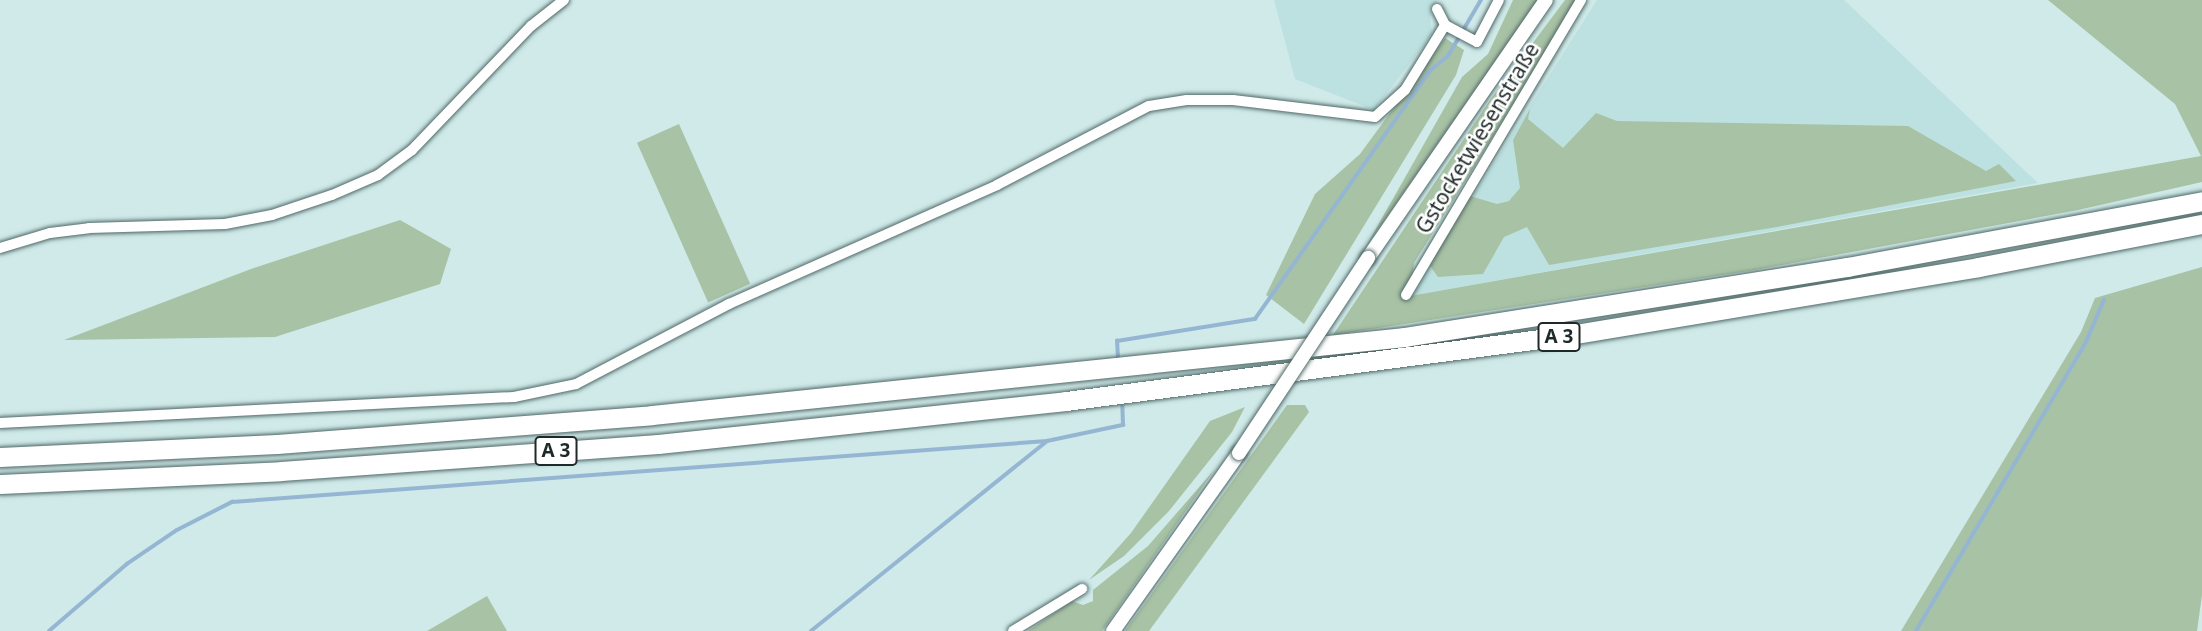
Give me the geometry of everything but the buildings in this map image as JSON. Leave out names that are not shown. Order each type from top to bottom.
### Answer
[{"type":"highway","name":"A 3","points":[[0,457],[277,444],[652,415],[1106,371],[1410,337],[1584,311],[2197,200]]},
{"type":"highway","name":"A 3","points":[[0,484],[281,471],[658,444],[1136,393],[1563,336],[1979,267],[2202,224]]},
{"type":"main road","points":[[1113,631],[1239,453],[1368,258],[1546,0]]},
{"type":"street","points":[[0,248],[50,233],[89,228],[225,224],[272,215],[332,195],[378,174],[412,150],[531,26],[564,0]]},
{"type":"street","points":[[1437,9],[1446,26],[1477,42],[1499,0]]},
{"type":"street","name":"Gstocketwiesenstraße","points":[[1406,295],[1581,0]]},
{"type":"street","points":[[0,423],[514,397],[576,384],[729,304],[997,186],[1149,106],[1187,100],[1233,100],[1375,117],[1405,90],[1446,26]]},
{"type":"street","points":[[1013,631],[1082,589]]},
{"type":"shaded area","points":[[1274,0],[1437,0],[1430,17],[1432,34],[1374,110],[1295,79]]},
{"type":"shaded area","points":[[1597,0],[1844,0],[2038,183],[1410,296]]},
{"type":"green space","points":[[1513,0],[1538,0],[1365,248],[1462,77],[1488,54]]},
{"type":"green space","points":[[1565,0],[1578,0],[1414,263],[1410,296],[2201,156],[2175,104],[2048,0],[2202,0],[2202,182],[2078,210],[1755,270],[1333,335],[1490,100]]},
{"type":"green space","points":[[1445,38],[1464,50],[1456,75],[1304,324],[1266,295],[1315,194],[1360,154]]},
{"type":"green space","points":[[1530,109],[1528,119],[1563,148],[1596,113],[1617,121],[1908,126],[1986,171],[1999,164],[2016,181],[1777,227],[1549,265],[1527,227],[1504,237],[1483,274],[1438,277],[1428,263],[1470,196],[1497,204],[1509,201],[1520,188],[1513,140]]},
{"type":"green space","points":[[679,124],[750,284],[708,303],[637,143]]},
{"type":"green space","points":[[400,220],[451,249],[440,284],[275,337],[64,340],[251,269]]},
{"type":"green space","points":[[2202,267],[2202,595],[2197,631],[1901,631],[2081,332],[2095,298]]},
{"type":"green space","points":[[1287,405],[1305,405],[1309,412],[1149,631],[1125,631]]},
{"type":"green space","points":[[1245,407],[1232,432],[1169,511],[1124,556],[1089,580],[1131,533],[1210,421]]},
{"type":"green space","points":[[1215,469],[1102,631],[1028,631],[1072,601],[1083,605],[1093,601],[1093,590],[1148,546]]},
{"type":"green space","points":[[487,596],[507,631],[427,631]]},
{"type":"waterway","points":[[1118,359],[1117,341],[1255,319],[1430,71],[1448,56],[1481,0]]},
{"type":"waterway","points":[[1916,631],[2085,344],[2104,300]]},
{"type":"waterway","points":[[811,631],[1047,441],[1123,425],[1122,402]]},
{"type":"waterway","points":[[49,631],[127,564],[177,530],[232,502],[1047,441]]}]
